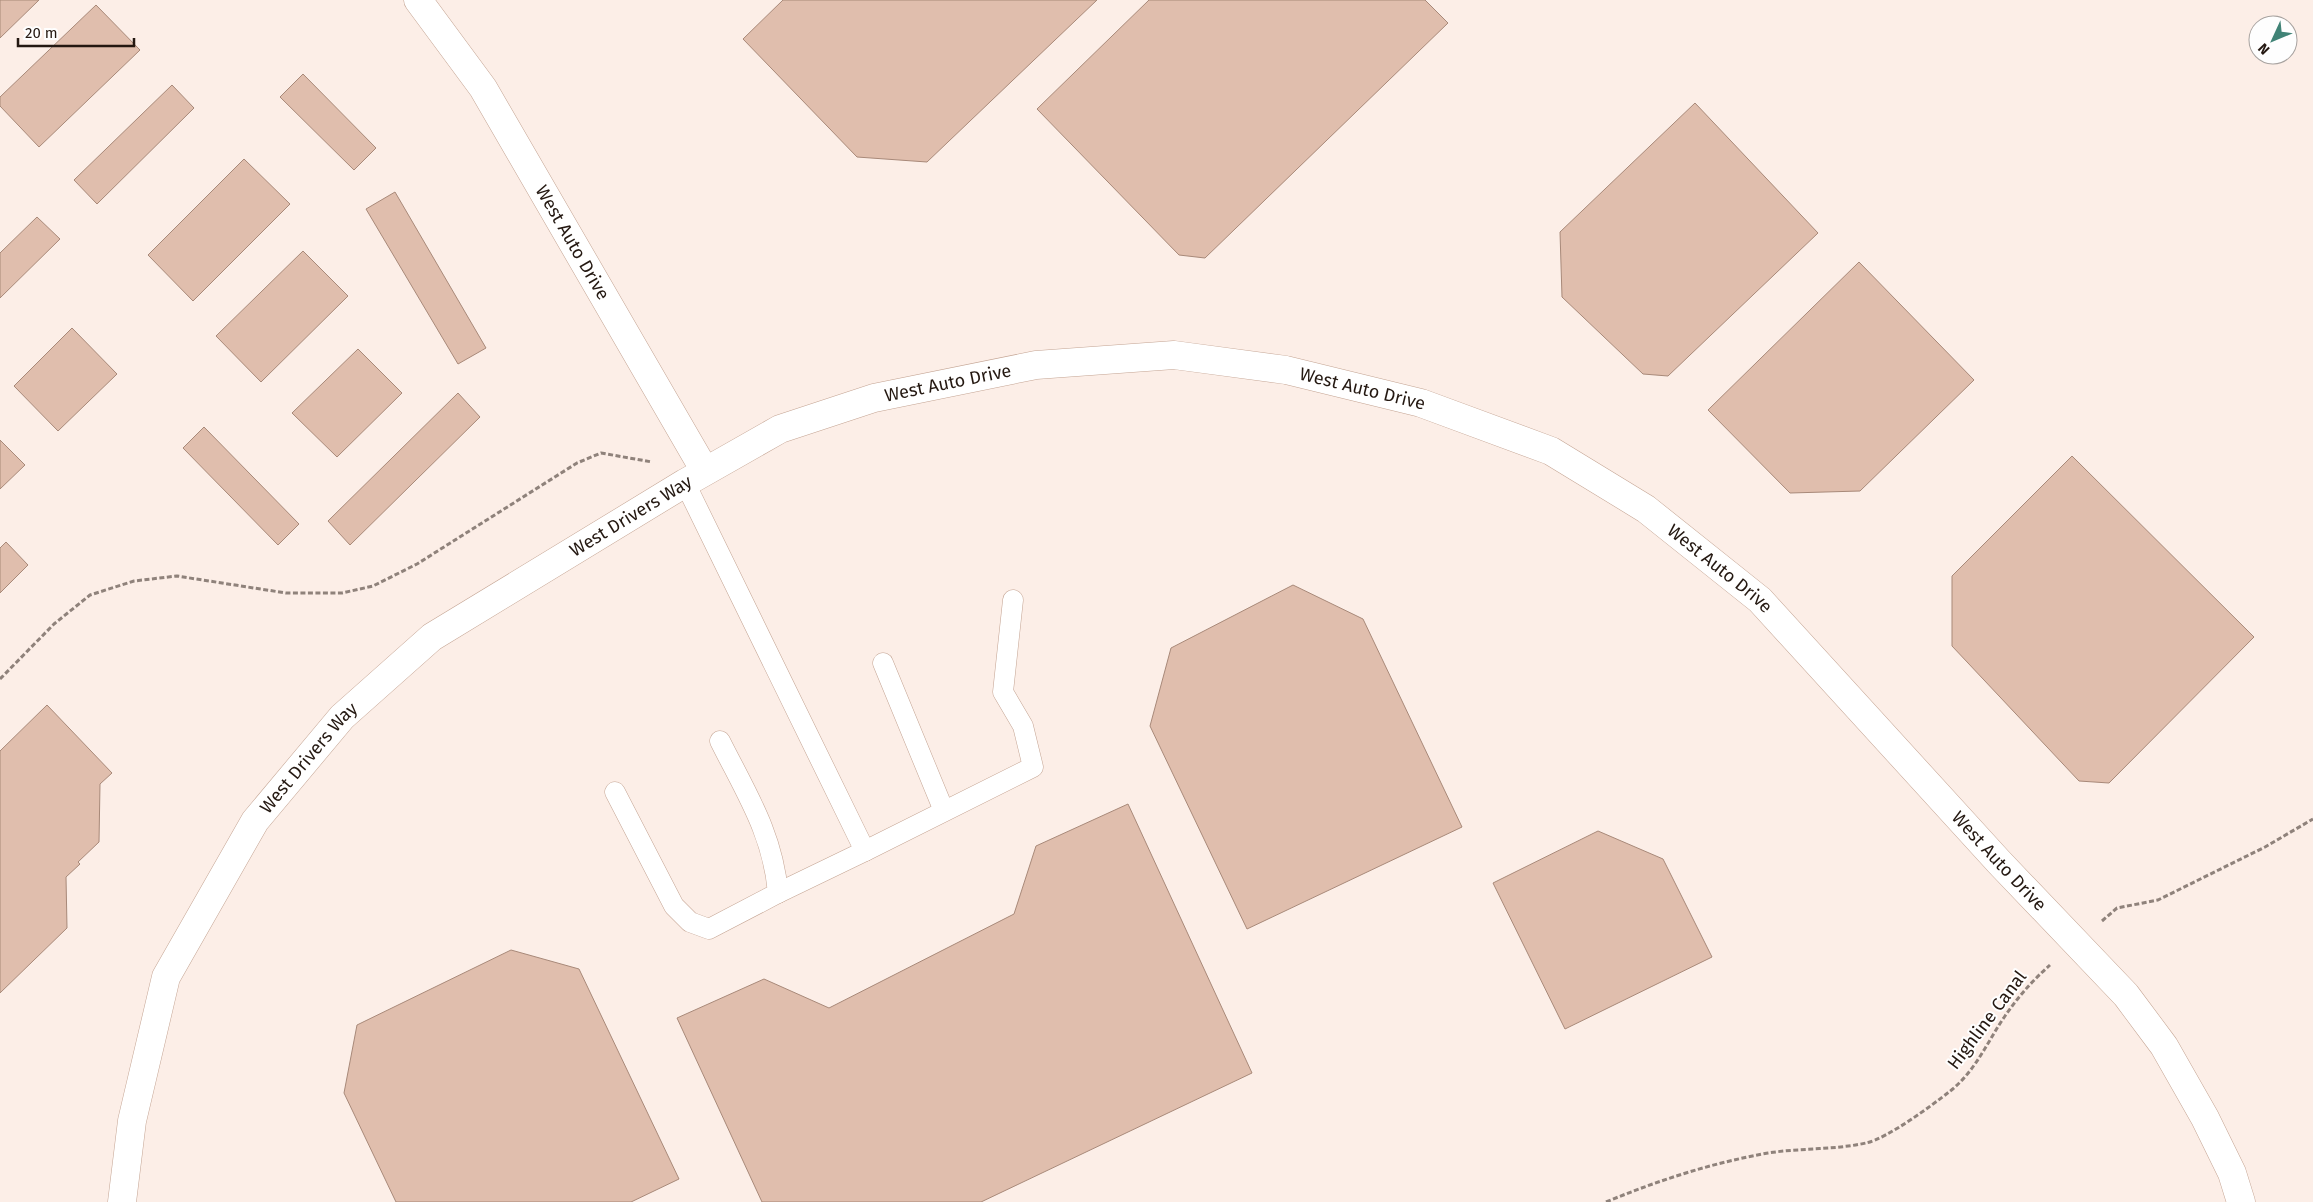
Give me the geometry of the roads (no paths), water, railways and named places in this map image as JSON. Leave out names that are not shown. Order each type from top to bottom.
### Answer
[{"type":"street","name":"West Auto Drive","points":[[418,0],[483,88],[695,477],[780,430],[874,398],[1036,365],[1174,355],[1286,370],[1421,403],[1551,451],[1646,509],[1760,600],[1999,862],[2126,995],[2164,1046],[2232,1172],[2241,1202]]},
{"type":"street","name":"West Drivers Way","points":[[122,1202],[132,1121],[166,977],[255,821],[342,717],[432,637],[695,477]]},
{"type":"lane","points":[[695,477],[865,851]]},
{"type":"lane","points":[[615,792],[674,906],[690,922],[708,928],[1033,767],[1023,726],[1003,692],[1013,600]]},
{"type":"lane","points":[[884,663],[944,811]]},
{"type":"lane","points":[[720,742],[764,826],[776,868],[778,893]]}]
